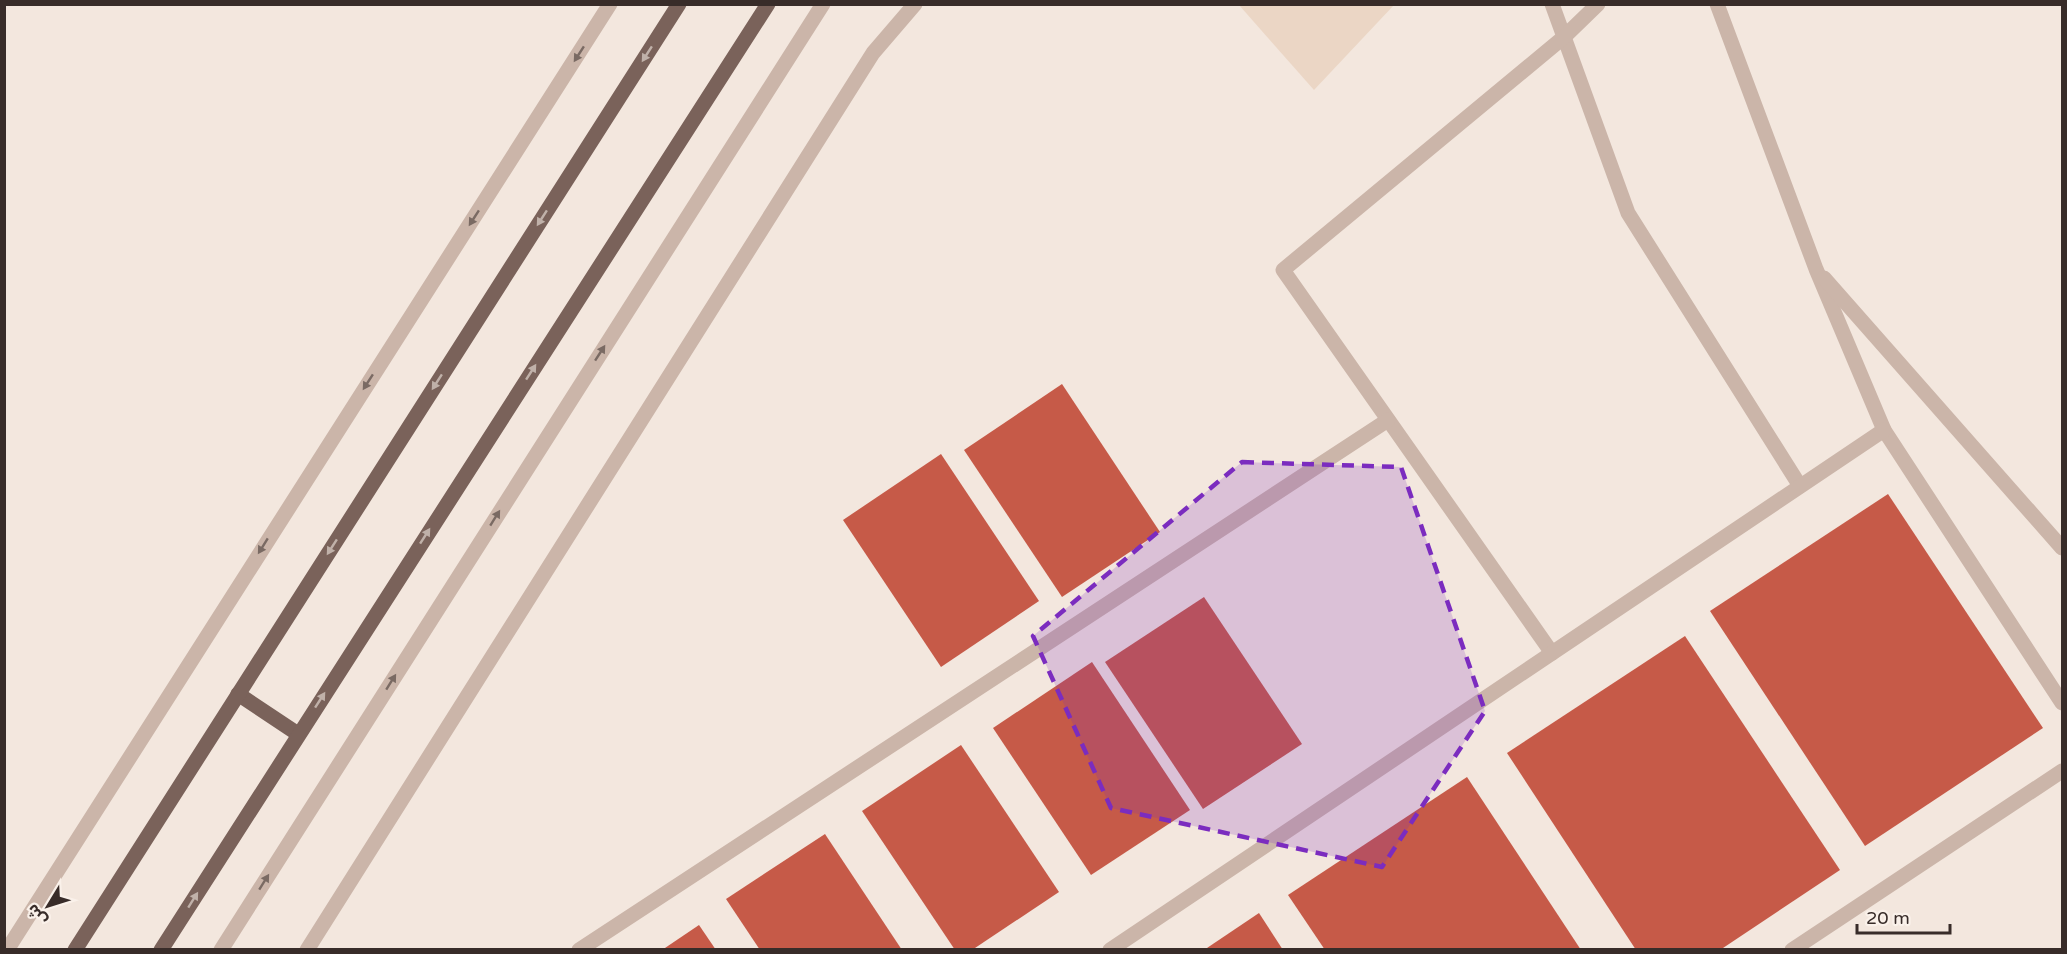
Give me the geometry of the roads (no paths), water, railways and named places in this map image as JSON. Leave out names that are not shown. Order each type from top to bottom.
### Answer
[{"type":"main road","points":[[75,950],[679,4]]},
{"type":"main road","points":[[161,950],[768,4]]},
{"type":"main road","points":[[238,694],[298,734]]},
{"type":"street","points":[[7,950],[610,4]]},
{"type":"street","points":[[221,950],[824,4]]},
{"type":"street","points":[[307,950],[873,52],[915,4]]},
{"type":"street","points":[[1552,4],[1628,213],[1800,486]]},
{"type":"street","points":[[1552,653],[1283,270],[1564,37],[1598,4]]},
{"type":"street","points":[[1717,4],[1816,269],[1884,430],[2062,703]]},
{"type":"street","points":[[1816,269],[2062,548]]},
{"type":"street","points":[[579,950],[1388,420]]},
{"type":"street","points":[[1110,950],[1884,430]]},
{"type":"street","points":[[1792,950],[2062,771]]}]
